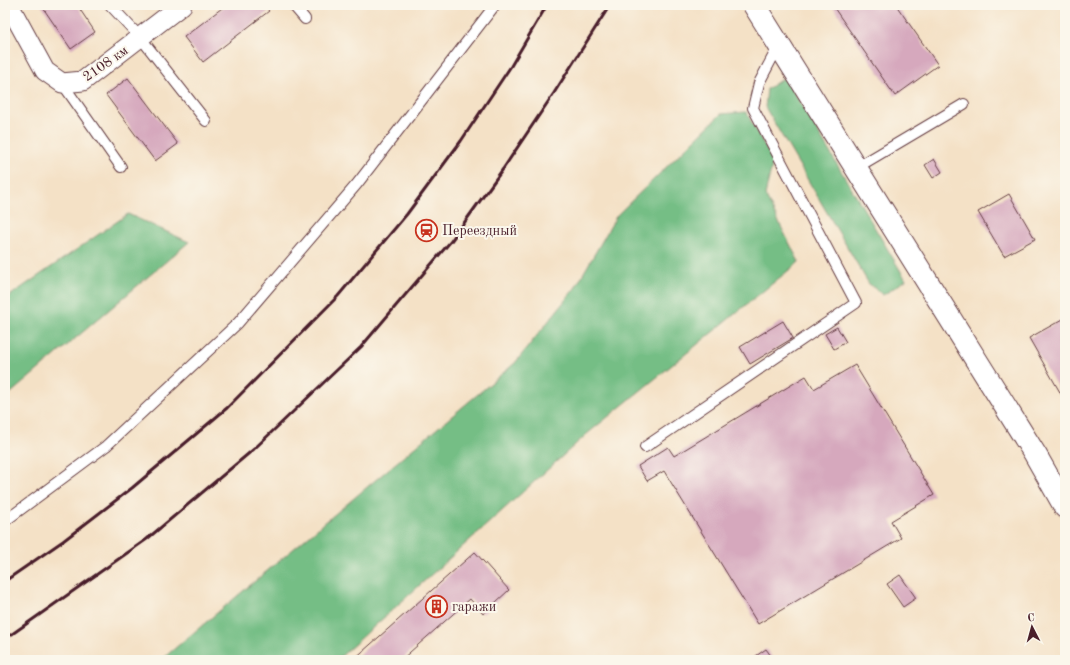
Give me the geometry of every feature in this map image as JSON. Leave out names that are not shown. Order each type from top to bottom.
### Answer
[{"type":"street","points":[[8,5],[45,71],[62,83]]},
{"type":"street","name":"2108 км","points":[[62,83],[83,81],[182,5]]},
{"type":"street","points":[[754,5],[1035,454],[1065,507]]},
{"type":"lane","points":[[110,5],[140,37],[206,121]]},
{"type":"lane","points":[[293,5],[305,19]]},
{"type":"lane","points":[[5,521],[106,446],[238,323],[357,184],[495,5]]},
{"type":"lane","points":[[644,447],[856,303],[753,108],[759,83],[779,45]]},
{"type":"lane","points":[[62,83],[121,167]]},
{"type":"lane","points":[[856,168],[964,104]]},
{"type":"green space","points":[[785,77],[906,280],[883,295],[869,284],[765,107],[767,89]]},
{"type":"green space","points":[[746,112],[773,161],[765,195],[799,262],[587,434],[337,660],[161,660],[515,363],[575,288],[617,215],[721,114]]},
{"type":"green space","points":[[128,214],[189,242],[5,398],[5,299]]},
{"type":"building","points":[[41,5],[77,5],[95,32],[71,49]]},
{"type":"building","points":[[226,5],[264,5],[269,11],[203,62],[184,37]]},
{"type":"building","points":[[832,5],[896,5],[938,65],[895,96]]},
{"type":"building","points":[[128,78],[178,144],[155,161],[106,95]]},
{"type":"building","points":[[934,159],[942,172],[933,178],[925,165]]},
{"type":"building","points":[[1009,194],[1035,239],[1004,256],[978,212]]},
{"type":"building","points":[[1065,318],[1065,401],[1029,338]]},
{"type":"building","points":[[783,321],[793,338],[750,364],[740,347]]},
{"type":"building","points":[[837,327],[846,342],[834,349],[825,334]]},
{"type":"building","points":[[855,365],[934,495],[891,521],[901,538],[758,624],[664,471],[647,481],[638,466],[668,447],[674,456],[806,376],[814,389]]},
{"type":"building","name":"гаражи","points":[[475,552],[509,590],[483,614],[470,599],[401,660],[353,660]]},
{"type":"building","points":[[900,575],[916,598],[903,607],[887,584]]},
{"type":"building","points":[[766,649],[774,660],[754,660],[753,658]]},
{"type":"railway","points":[[5,581],[63,541],[132,488],[227,408],[338,296],[407,214],[461,141],[511,66],[547,5]]},
{"type":"railway","points":[[5,639],[147,539],[254,449],[361,347],[451,241],[503,169],[610,5]]},
{"type":"place","name":"Переездный","points":[[426,230]]},
{"type":"place","name":"гаражи","points":[[437,606]]}]
